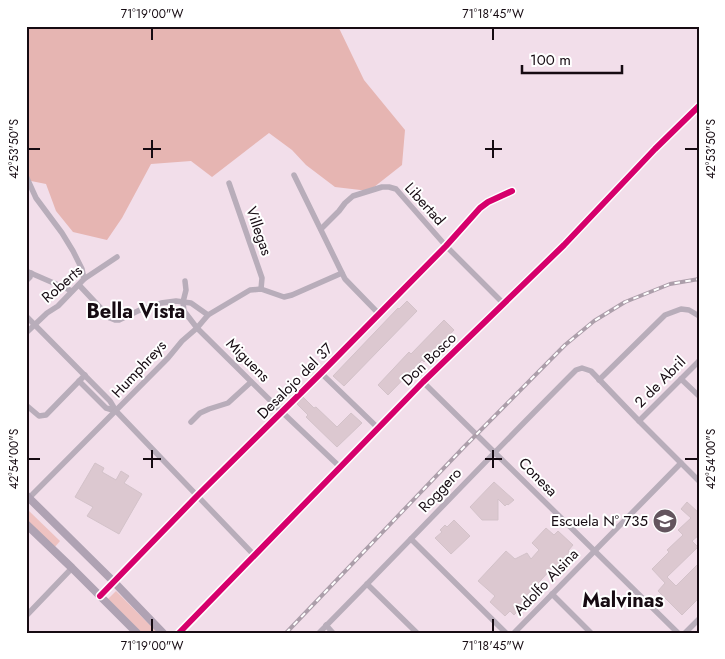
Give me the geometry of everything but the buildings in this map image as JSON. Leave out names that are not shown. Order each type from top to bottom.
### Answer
[{"type":"street","name":"Don Bosco","points":[[179,633],[423,382],[564,245],[655,149],[699,106]]},
{"type":"street","points":[[294,174],[345,279],[379,314]]},
{"type":"street","points":[[26,176],[36,198],[73,251],[82,269],[84,279]]},
{"type":"street","name":"Villegas","points":[[229,183],[262,278],[261,289]]},
{"type":"street","name":"Libertad","points":[[321,229],[353,196],[382,187],[396,189],[446,246],[504,304]]},
{"type":"street","name":"Desalojo del 37","points":[[100,596],[446,246],[480,208],[488,202],[512,191]]},
{"type":"street","name":"Roberts","points":[[26,334],[47,313],[58,306],[84,279],[117,257]]},
{"type":"street","points":[[26,281],[30,278],[29,272]]},
{"type":"street","points":[[29,272],[72,291]]},
{"type":"street","points":[[261,289],[284,297],[292,296],[342,273]]},
{"type":"street","points":[[183,302],[186,290],[185,281]]},
{"type":"street","points":[[79,285],[110,318],[115,320],[161,303],[176,301],[191,303],[208,315]]},
{"type":"street","name":"Humphreys","points":[[27,498],[116,411],[208,315],[250,290],[261,289]]},
{"type":"street","name":"Miguens","points":[[183,302],[184,311],[197,328],[340,467]]},
{"type":"street","points":[[699,316],[689,310],[681,309],[665,315],[599,380],[699,481]]},
{"type":"street","points":[[26,316],[110,401],[116,411],[254,555]]},
{"type":"street","name":"2 de Abril","points":[[639,422],[699,361]]},
{"type":"street","name":"Roggero","points":[[319,633],[576,370],[582,368],[591,371],[599,380]]},
{"type":"street","points":[[321,373],[378,428]]},
{"type":"street","points":[[26,405],[39,416],[43,416],[85,375]]},
{"type":"street","points":[[681,379],[699,396]]},
{"type":"street","points":[[78,381],[106,408],[116,411]]},
{"type":"street","points":[[191,422],[200,413],[209,408],[228,403],[252,382]]},
{"type":"street","name":"Conesa","points":[[423,382],[678,633]]},
{"type":"street","name":"Adolfo Alsina","points":[[514,633],[681,463]]},
{"type":"street","points":[[27,498],[114,582],[163,633]]},
{"type":"street","points":[[26,524],[137,633]]},
{"type":"street","points":[[412,539],[506,633]]},
{"type":"street","points":[[26,616],[72,568]]},
{"type":"street","points":[[367,584],[418,633]]},
{"type":"street","points":[[552,594],[591,633]]},
{"type":"street","points":[[685,633],[699,619]]},
{"type":"street","points":[[326,626],[333,633]]},
{"type":"shaded area","points":[[26,26],[338,26],[364,80],[405,130],[402,165],[369,191],[335,187],[269,133],[212,177],[191,161],[151,164],[122,218],[107,240],[73,232],[56,211],[46,184],[26,180]]},
{"type":"shaded area","points":[[29,511],[60,541],[54,548],[26,521],[26,515]]},
{"type":"shaded area","points":[[116,591],[158,633],[142,633],[108,599]]},
{"type":"railway","points":[[286,633],[463,448],[565,345],[594,321],[625,302],[670,284],[699,279]]},
{"type":"cycle path","points":[[179,633],[423,382],[564,245],[655,149],[699,106]]},
{"type":"cycle path","points":[[100,596],[446,246],[480,208],[488,202],[512,191]]},
{"type":"place","name":"Escuela N° 735","points":[[665,521]]},
{"type":"district","name":"Bella Vista","points":[[136,311]]},
{"type":"district","name":"Malvinas","points":[[623,600]]}]
